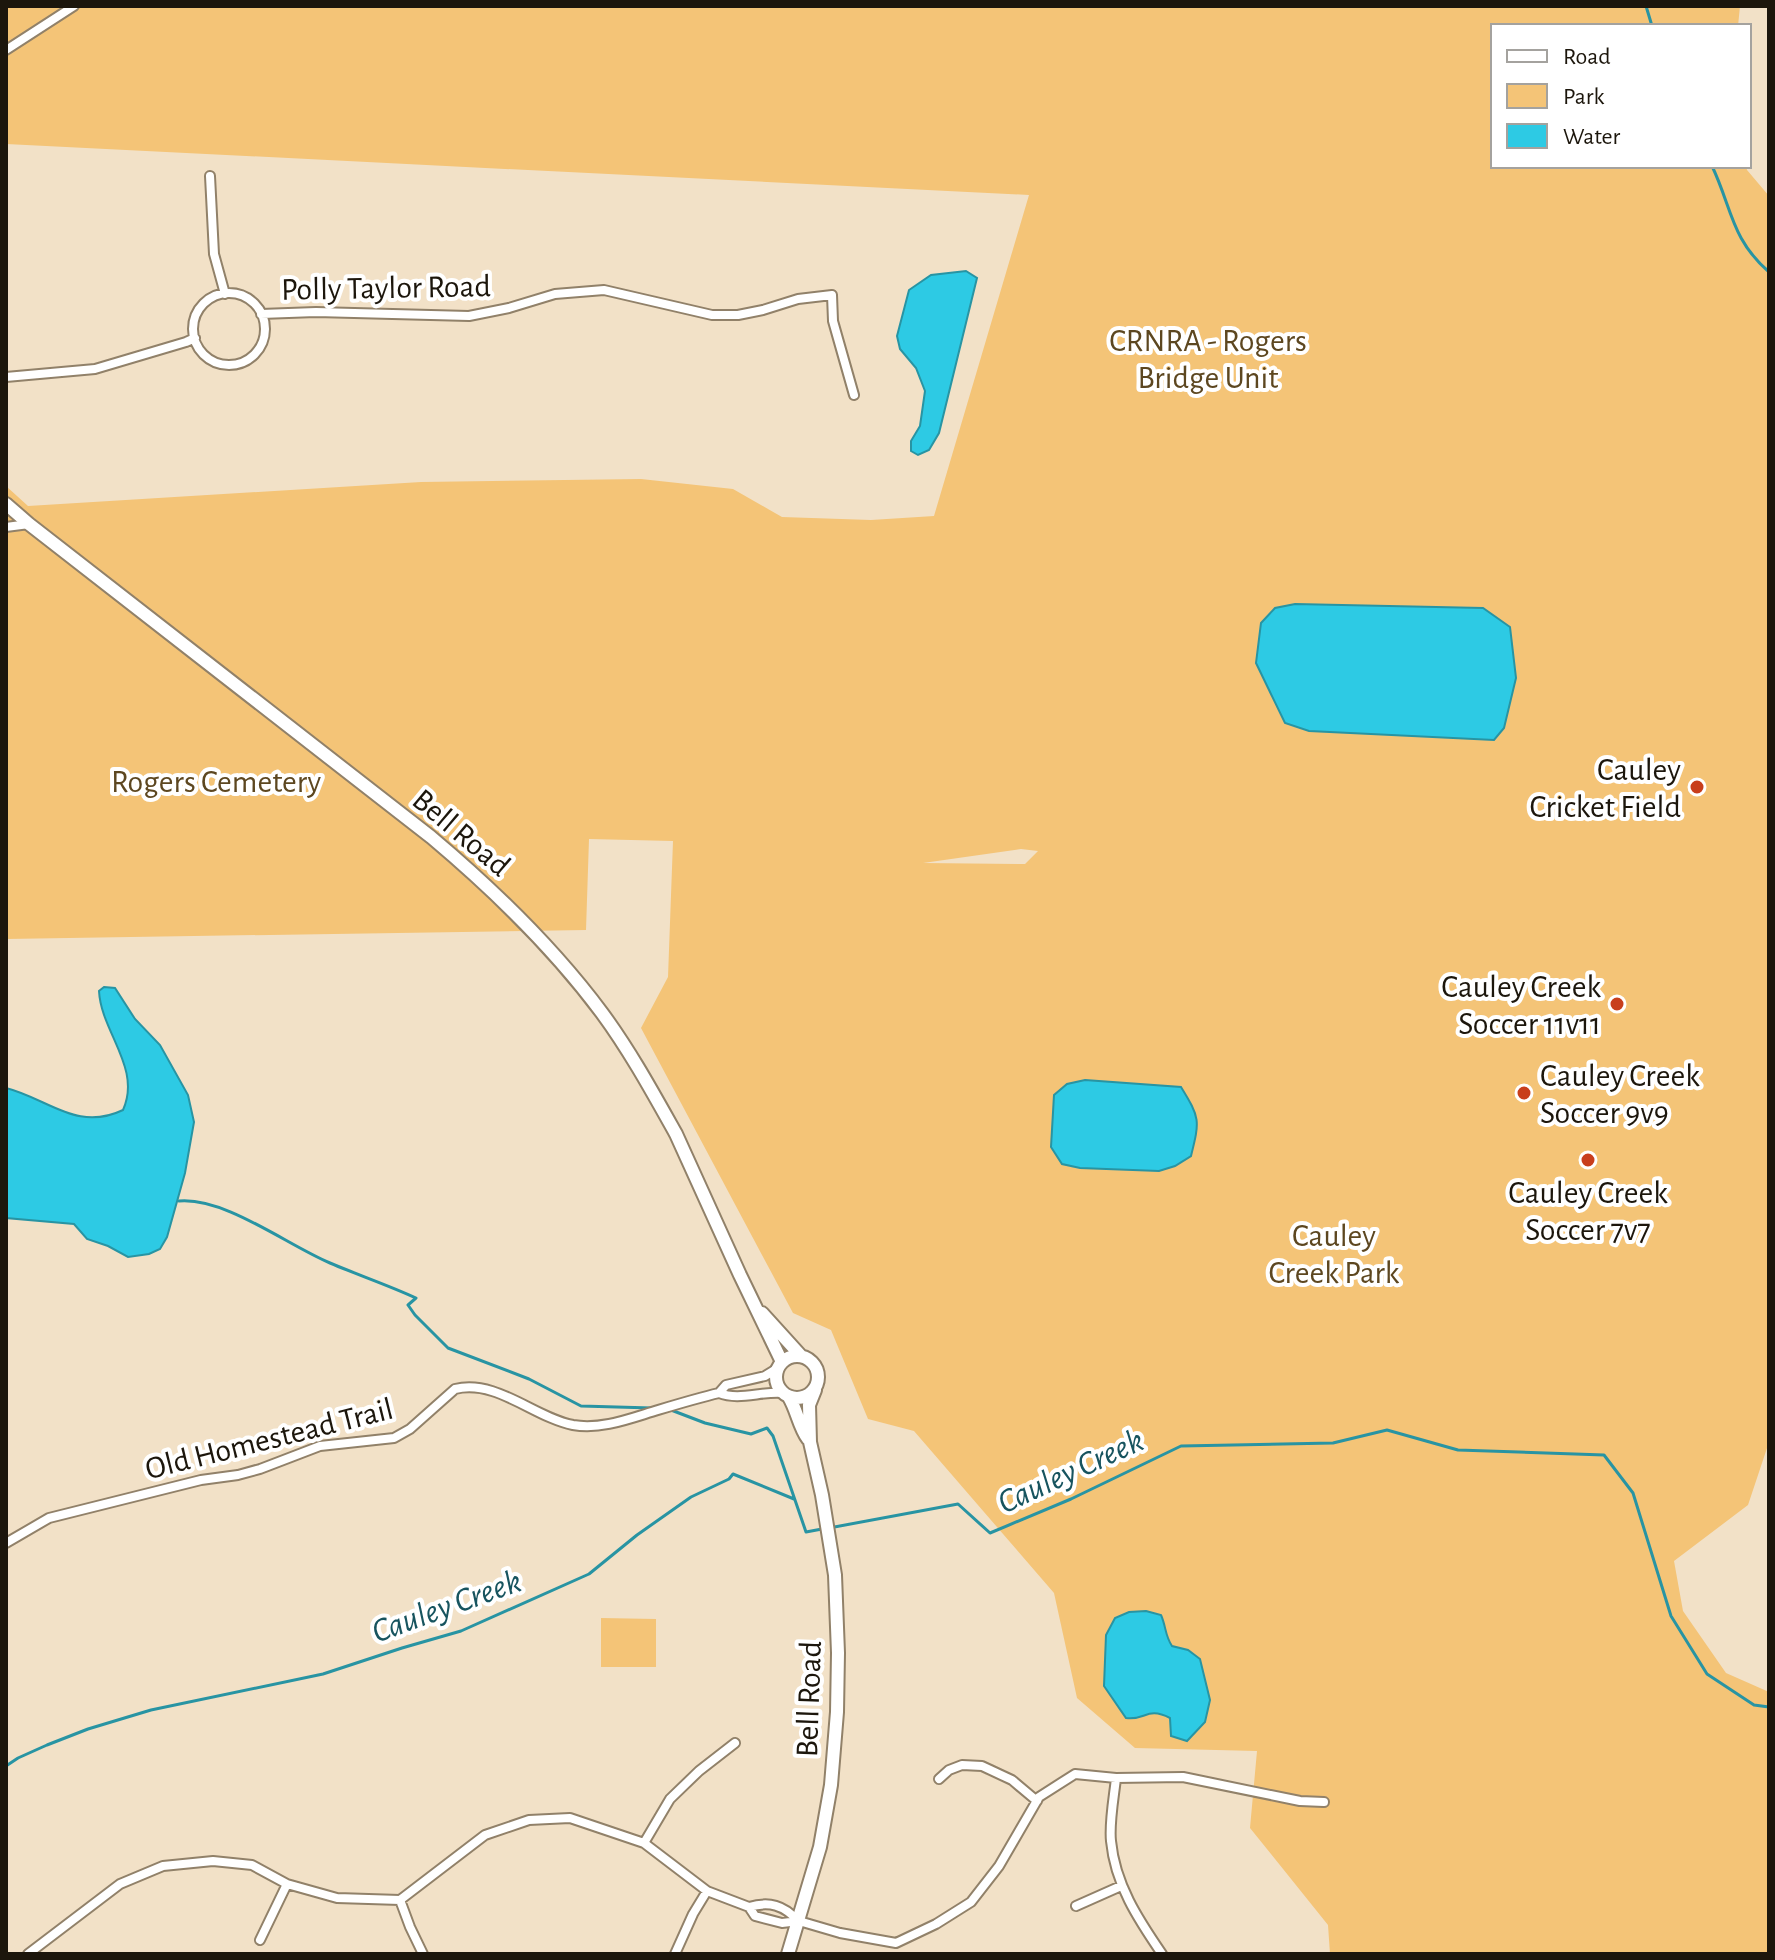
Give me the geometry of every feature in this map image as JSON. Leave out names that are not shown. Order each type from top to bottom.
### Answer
[{"type":"street","points":[[6,50],[74,6]]},
{"type":"street","points":[[6,377],[95,369],[195,338],[193,329],[200,305],[225,294],[214,254],[210,176]]},
{"type":"street","name":"Polly Taylor Road","points":[[261,314],[316,312],[469,316],[555,294],[604,290],[712,315],[738,315],[798,299],[832,295],[833,321],[854,395]]},
{"type":"street","name":"Polly Taylor Road","points":[[195,338],[200,350],[212,361],[221,364],[239,364],[257,351],[263,341],[261,314],[248,298],[225,294]]},
{"type":"street","name":"Bell Road","points":[[6,504],[431,837],[477,876],[548,947],[602,1013],[676,1134],[757,1308],[780,1365],[776,1381],[795,1406],[810,1442]]},
{"type":"street","points":[[6,527],[29,524]]},
{"type":"street","name":"Bell Road","points":[[757,1308],[817,1369],[819,1377],[809,1405],[810,1442],[835,1575],[837,1712],[831,1785],[820,1847],[788,1954]]},
{"type":"street","points":[[801,1356],[794,1356],[765,1376],[726,1385],[719,1393],[728,1397],[770,1392],[802,1398],[815,1390]]},
{"type":"street","name":"Old Homestead Trail","points":[[6,1543],[49,1518],[201,1480],[238,1475],[320,1446],[394,1438],[410,1429],[455,1389],[478,1387],[543,1415],[590,1426],[613,1423],[719,1393]]},
{"type":"street","points":[[644,1843],[670,1799],[735,1743]]},
{"type":"street","points":[[939,1779],[949,1770],[962,1765],[982,1766],[1012,1780],[1037,1801]]},
{"type":"street","points":[[28,1954],[120,1884],[163,1866],[213,1861],[252,1865],[287,1884],[337,1898],[400,1900],[485,1835],[529,1820],[570,1818],[644,1843],[707,1891],[749,1907],[755,1916],[782,1923],[799,1921],[840,1933],[896,1943],[936,1924],[971,1902],[999,1866],[1039,1797],[1075,1774],[1116,1778],[1183,1777],[1300,1801],[1324,1802]]},
{"type":"street","points":[[1116,1778],[1110,1840],[1121,1886],[1139,1921],[1162,1954]]},
{"type":"street","points":[[260,1940],[287,1884]]},
{"type":"street","points":[[1076,1906],[1121,1886]]},
{"type":"street","points":[[675,1954],[707,1891]]},
{"type":"street","points":[[400,1900],[423,1954]]},
{"type":"street","points":[[749,1907],[763,1903],[788,1910],[799,1921]]},
{"type":"street","points":[[896,1943],[900,1954]]},
{"type":"green space","points":[[6,6],[1740,6],[1738,24],[1491,24],[1491,168],[1746,168],[1769,196],[1769,1442],[1748,1505],[1674,1561],[1683,1611],[1726,1673],[1769,1692],[1769,1954],[1330,1954],[1328,1925],[1250,1828],[1257,1751],[1135,1748],[1077,1698],[1054,1593],[914,1431],[868,1419],[831,1330],[793,1313],[641,1028],[668,977],[673,841],[589,839],[586,930],[6,939],[6,486],[28,506],[421,482],[641,479],[733,489],[782,517],[871,520],[934,516],[1029,195],[6,144]],"holes":[[[1021,849],[1038,851],[1025,864],[923,863]]]},
{"type":"green space","points":[[601,1618],[656,1619],[656,1667],[601,1667]]},
{"type":"water","points":[[966,271],[977,278],[939,433],[929,450],[918,455],[911,451],[911,441],[920,426],[925,391],[916,368],[900,349],[897,336],[909,290],[931,275]]},
{"type":"water","points":[[1295,604],[1483,608],[1510,627],[1516,678],[1504,728],[1494,740],[1309,731],[1285,723],[1256,663],[1261,623],[1275,608]]},
{"type":"water","points":[[104,987],[115,988],[135,1019],[160,1045],[188,1095],[194,1122],[185,1173],[167,1237],[160,1249],[128,1257],[87,1239],[74,1224],[6,1218],[6,1088],[77,1116],[107,1116],[123,1110],[128,1095],[128,1079],[101,1006],[99,991]]},
{"type":"water","points":[[1085,1080],[1181,1087],[1196,1120],[1191,1156],[1159,1171],[1080,1168],[1062,1164],[1051,1147],[1054,1095],[1067,1084]]},
{"type":"water","points":[[1146,1611],[1161,1615],[1172,1646],[1188,1650],[1200,1659],[1210,1700],[1205,1722],[1187,1741],[1171,1736],[1170,1718],[1156,1713],[1126,1718],[1104,1686],[1106,1635],[1115,1618],[1129,1612]]},
{"type":"waterway","points":[[1646,6],[1651,24]]},
{"type":"waterway","points":[[1713,168],[1740,235],[1756,260],[1769,272]]},
{"type":"waterway","points":[[179,1201],[216,1206],[236,1214],[330,1263],[416,1298],[408,1305],[448,1348],[529,1379],[581,1406],[652,1408]]},
{"type":"waterway","points":[[671,1410],[705,1423],[751,1434],[767,1428],[773,1436],[806,1532],[822,1529]]},
{"type":"waterway","name":"Cauley Creek","points":[[829,1528],[958,1504],[990,1533],[1071,1499],[1181,1446],[1333,1443],[1387,1430],[1458,1450],[1604,1455],[1633,1493],[1671,1616],[1707,1674],[1754,1705],[1769,1707]]},
{"type":"waterway","name":"Cauley Creek","points":[[6,1766],[88,1729],[151,1710],[323,1674],[461,1631],[589,1574],[691,1497],[729,1479],[733,1474],[794,1499]]},
{"type":"place","name":"Cauley Cricket Field","points":[[1697,787]]},
{"type":"place","name":"Cauley Creek Soccer 11v11","points":[[1617,1004]]},
{"type":"place","name":"Cauley Creek Soccer 9v9","points":[[1524,1093]]},
{"type":"place","name":"Cauley Creek Soccer 7v7","points":[[1588,1160]]},
{"type":"park label","name":"CRNRA - Rogers Bridge Unit","points":[[1208,358]]},
{"type":"park label","name":"Rogers Cemetery","points":[[216,781]]},
{"type":"park label","name":"Cauley Creek Park","points":[[1334,1254]]}]
